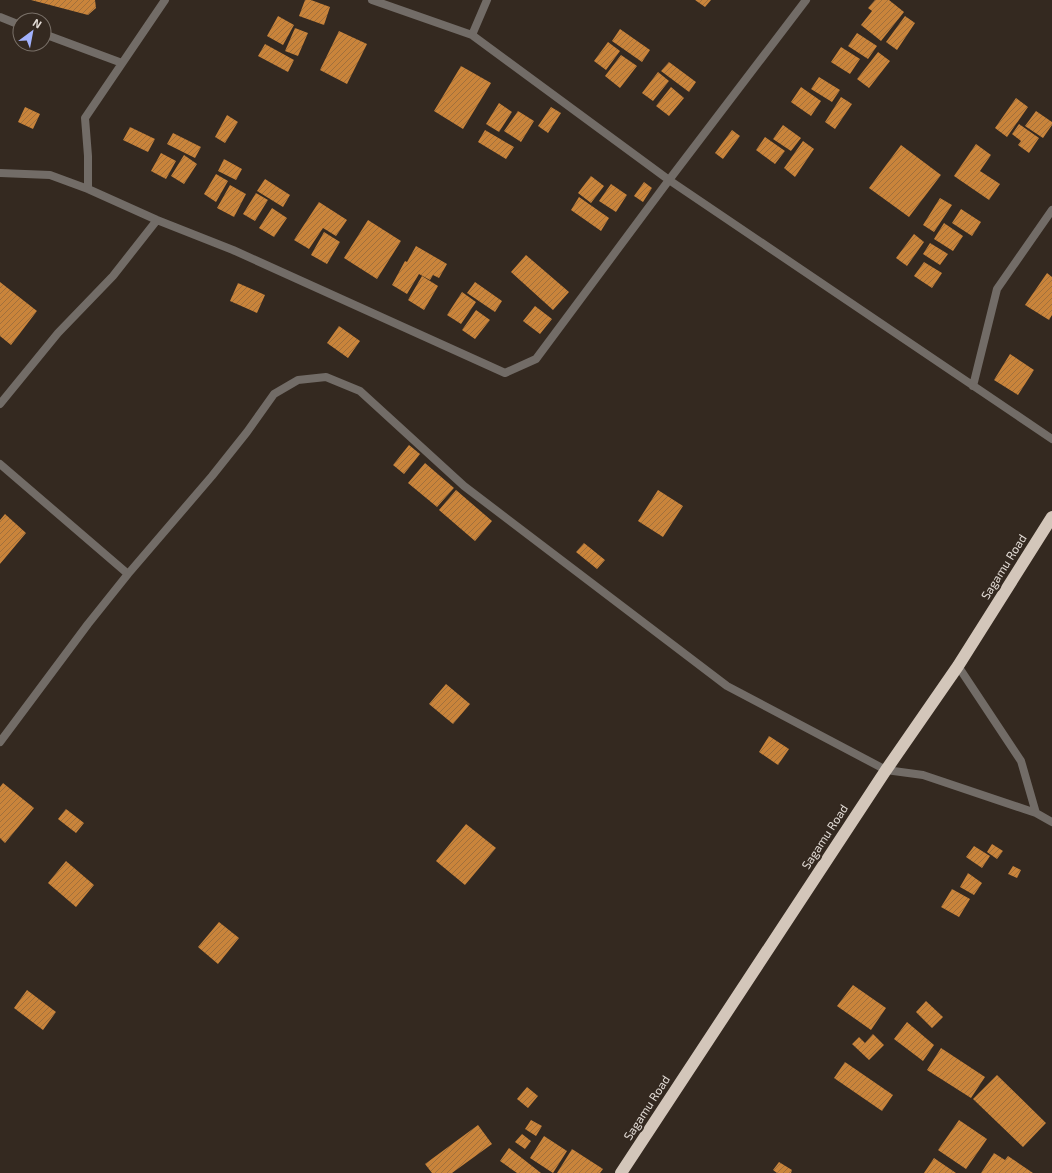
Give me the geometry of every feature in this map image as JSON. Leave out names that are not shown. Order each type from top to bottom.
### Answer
[{"type":"highway","name":"Sagamu Road","points":[[621,1173],[886,770],[958,666],[1052,517]]},
{"type":"street","points":[[88,189],[88,156],[85,118],[165,0]]},
{"type":"street","points":[[372,0],[472,35],[669,180],[1052,439]]},
{"type":"street","points":[[472,35],[487,0]]},
{"type":"street","points":[[0,173],[50,175],[88,189],[157,220],[233,250],[505,373],[536,359],[669,180],[806,0]]},
{"type":"street","points":[[0,17],[12,22]]},
{"type":"street","points":[[52,37],[122,63]]},
{"type":"street","points":[[973,386],[997,289],[1052,210]]},
{"type":"street","points":[[0,404],[58,333],[113,276],[157,220]]},
{"type":"street","points":[[0,742],[88,624],[128,574],[212,476],[247,432],[274,394],[298,380],[326,377],[360,391],[464,486],[727,686],[886,770],[923,775],[1036,813],[1052,822]]},
{"type":"street","points":[[0,464],[128,574]]},
{"type":"street","points":[[958,666],[1021,761],[1036,813]]},
{"type":"building","points":[[31,0],[95,0],[96,8],[88,15]]},
{"type":"building","points":[[305,0],[311,0],[330,7],[324,25],[299,16]]},
{"type":"building","points":[[695,0],[711,0],[705,7]]},
{"type":"building","points":[[875,0],[889,0],[904,12],[881,41],[861,25],[872,11],[868,8]]},
{"type":"building","points":[[278,16],[294,25],[283,45],[267,36]]},
{"type":"building","points":[[905,16],[915,23],[897,50],[886,42]]},
{"type":"building","points":[[295,28],[308,33],[298,56],[285,51]]},
{"type":"building","points":[[620,29],[650,50],[642,62],[612,41]]},
{"type":"building","points":[[339,31],[367,44],[347,84],[320,70]]},
{"type":"building","points":[[857,33],[877,46],[868,59],[848,46]]},
{"type":"building","points":[[608,42],[620,51],[606,70],[594,61]]},
{"type":"building","points":[[265,44],[294,60],[288,72],[258,56]]},
{"type":"building","points":[[841,47],[860,59],[850,74],[831,62]]},
{"type":"building","points":[[878,52],[890,61],[869,88],[857,79]]},
{"type":"building","points":[[621,55],[637,66],[620,88],[605,76]]},
{"type":"building","points":[[669,62],[696,82],[689,92],[661,71]]},
{"type":"building","points":[[461,66],[491,83],[463,129],[434,111]]},
{"type":"building","points":[[658,72],[669,81],[653,101],[642,93]]},
{"type":"building","points":[[819,77],[840,90],[832,102],[811,89]]},
{"type":"building","points":[[671,87],[684,98],[669,116],[656,106]]},
{"type":"building","points":[[801,87],[821,101],[811,116],[791,102]]},
{"type":"building","points":[[841,97],[852,104],[835,129],[825,122]]},
{"type":"building","points":[[1016,98],[1028,107],[1007,137],[995,128]]},
{"type":"building","points":[[499,103],[512,112],[499,132],[486,124]]},
{"type":"building","points":[[25,107],[40,114],[33,129],[18,122]]},
{"type":"building","points":[[551,107],[561,113],[548,133],[538,126]]},
{"type":"building","points":[[518,111],[534,121],[521,142],[504,131]]},
{"type":"building","points":[[1036,111],[1052,122],[1052,125],[1043,138],[1025,126]]},
{"type":"building","points":[[227,115],[238,122],[225,143],[215,137]]},
{"type":"building","points":[[1019,124],[1039,138],[1029,153],[1018,145],[1021,141],[1012,134]]},
{"type":"building","points":[[783,125],[801,138],[791,151],[773,139]]},
{"type":"building","points":[[130,127],[155,139],[148,152],[123,140]]},
{"type":"building","points":[[485,130],[514,147],[506,159],[478,142]]},
{"type":"building","points":[[732,130],[740,136],[723,159],[715,153]]},
{"type":"building","points":[[173,133],[201,147],[195,158],[167,144]]},
{"type":"building","points":[[765,137],[785,151],[775,164],[756,150]]},
{"type":"building","points":[[803,141],[814,149],[795,177],[784,168]]},
{"type":"building","points":[[976,144],[991,155],[980,171],[1000,184],[989,200],[954,176]]},
{"type":"building","points":[[901,145],[941,175],[909,217],[869,188]]},
{"type":"building","points":[[161,153],[176,161],[166,179],[151,171]]},
{"type":"building","points":[[184,155],[197,164],[184,184],[171,176]]},
{"type":"building","points":[[224,159],[242,169],[236,180],[218,171]]},
{"type":"building","points":[[216,174],[228,181],[216,202],[204,194]]},
{"type":"building","points":[[591,176],[604,186],[591,203],[578,193]]},
{"type":"building","points":[[265,179],[290,195],[283,207],[257,191]]},
{"type":"building","points":[[644,182],[652,188],[643,202],[634,196]]},
{"type":"building","points":[[611,184],[627,195],[616,212],[599,201]]},
{"type":"building","points":[[230,185],[246,194],[234,217],[217,208]]},
{"type":"building","points":[[256,193],[268,200],[255,221],[243,214]]},
{"type":"building","points":[[579,197],[609,218],[601,231],[571,210]]},
{"type":"building","points":[[940,198],[952,205],[934,232],[923,225]]},
{"type":"building","points":[[319,202],[347,220],[336,236],[323,228],[309,249],[294,240]]},
{"type":"building","points":[[272,208],[287,218],[274,237],[259,228]]},
{"type":"building","points":[[961,209],[981,222],[972,236],[952,223]]},
{"type":"building","points":[[368,220],[401,241],[377,279],[344,258]]},
{"type":"building","points":[[944,223],[963,236],[953,251],[934,239]]},
{"type":"building","points":[[324,232],[340,242],[327,264],[311,255]]},
{"type":"building","points":[[914,234],[924,242],[907,266],[896,258]]},
{"type":"building","points":[[930,243],[948,254],[940,265],[923,254]]},
{"type":"building","points":[[416,246],[447,264],[439,278],[433,275],[430,280],[419,274],[407,294],[392,285],[405,261],[407,262]]},
{"type":"building","points":[[526,255],[569,292],[553,310],[511,272]]},
{"type":"building","points":[[924,262],[942,273],[932,288],[914,276]]},
{"type":"building","points":[[1047,273],[1052,277],[1052,315],[1049,320],[1025,305]]},
{"type":"building","points":[[422,276],[438,286],[424,310],[408,300]]},
{"type":"building","points":[[0,282],[37,311],[11,345],[0,336]]},
{"type":"building","points":[[475,282],[502,301],[495,312],[467,293]]},
{"type":"building","points":[[238,283],[265,295],[257,313],[230,301]]},
{"type":"building","points":[[462,292],[476,302],[461,324],[447,315]]},
{"type":"building","points":[[535,306],[552,319],[540,334],[523,321]]},
{"type":"building","points":[[476,310],[490,320],[475,339],[462,330]]},
{"type":"building","points":[[339,326],[360,341],[348,358],[327,343]]},
{"type":"building","points":[[1010,354],[1034,370],[1018,395],[994,380]]},
{"type":"building","points":[[409,445],[420,454],[404,474],[393,465]]},
{"type":"building","points":[[425,463],[454,488],[437,507],[408,483]]},
{"type":"building","points":[[456,490],[492,521],[475,541],[439,510]]},
{"type":"building","points":[[658,490],[683,506],[663,537],[638,521]]},
{"type":"building","points":[[5,514],[26,533],[0,564],[0,520]]},
{"type":"building","points":[[584,543],[605,560],[597,569],[576,552]]},
{"type":"building","points":[[446,684],[470,704],[453,724],[429,704]]},
{"type":"building","points":[[769,736],[789,749],[778,765],[759,752]]},
{"type":"building","points":[[3,783],[34,808],[5,843],[0,838],[0,787]]},
{"type":"building","points":[[66,809],[84,823],[76,833],[58,819]]},
{"type":"building","points":[[466,824],[496,848],[465,885],[436,861]]},
{"type":"building","points":[[992,844],[1003,851],[997,859],[987,852]]},
{"type":"building","points":[[974,846],[990,856],[982,868],[966,857]]},
{"type":"building","points":[[66,861],[94,885],[76,907],[48,883]]},
{"type":"building","points":[[1013,866],[1021,870],[1017,878],[1008,874]]},
{"type":"building","points":[[968,873],[982,883],[974,895],[960,887]]},
{"type":"building","points":[[952,889],[970,899],[959,917],[941,907]]},
{"type":"building","points":[[219,922],[239,938],[218,964],[198,947]]},
{"type":"building","points":[[853,985],[886,1008],[871,1030],[837,1006]]},
{"type":"building","points":[[27,990],[56,1012],[43,1030],[14,1008]]},
{"type":"building","points":[[926,1001],[943,1017],[932,1028],[916,1012]]},
{"type":"building","points":[[907,1022],[934,1045],[923,1061],[894,1039]]},
{"type":"building","points":[[873,1034],[884,1045],[869,1060],[852,1044],[859,1037],[865,1043]]},
{"type":"building","points":[[941,1048],[985,1077],[971,1098],[927,1070]]},
{"type":"building","points":[[845,1062],[893,1095],[882,1111],[834,1078]]},
{"type":"building","points":[[997,1075],[1046,1123],[1023,1147],[973,1099]]},
{"type":"building","points":[[527,1087],[538,1096],[528,1108],[517,1099]]},
{"type":"building","points":[[531,1120],[542,1126],[536,1136],[525,1129]]},
{"type":"building","points":[[959,1120],[987,1139],[966,1169],[938,1150]]},
{"type":"building","points":[[478,1125],[492,1144],[452,1173],[432,1173],[425,1164]]},
{"type":"building","points":[[522,1134],[531,1141],[525,1149],[515,1142]]},
{"type":"building","points":[[544,1136],[567,1151],[553,1173],[530,1158]]},
{"type":"building","points":[[509,1148],[541,1173],[517,1173],[500,1161]]},
{"type":"building","points":[[572,1149],[603,1169],[600,1173],[557,1173]]},
{"type":"building","points":[[994,1153],[1005,1160],[1008,1156],[1033,1173],[981,1173]]},
{"type":"building","points":[[934,1158],[956,1173],[924,1173]]},
{"type":"building","points":[[779,1162],[792,1170],[791,1173],[777,1173],[773,1170]]}]
